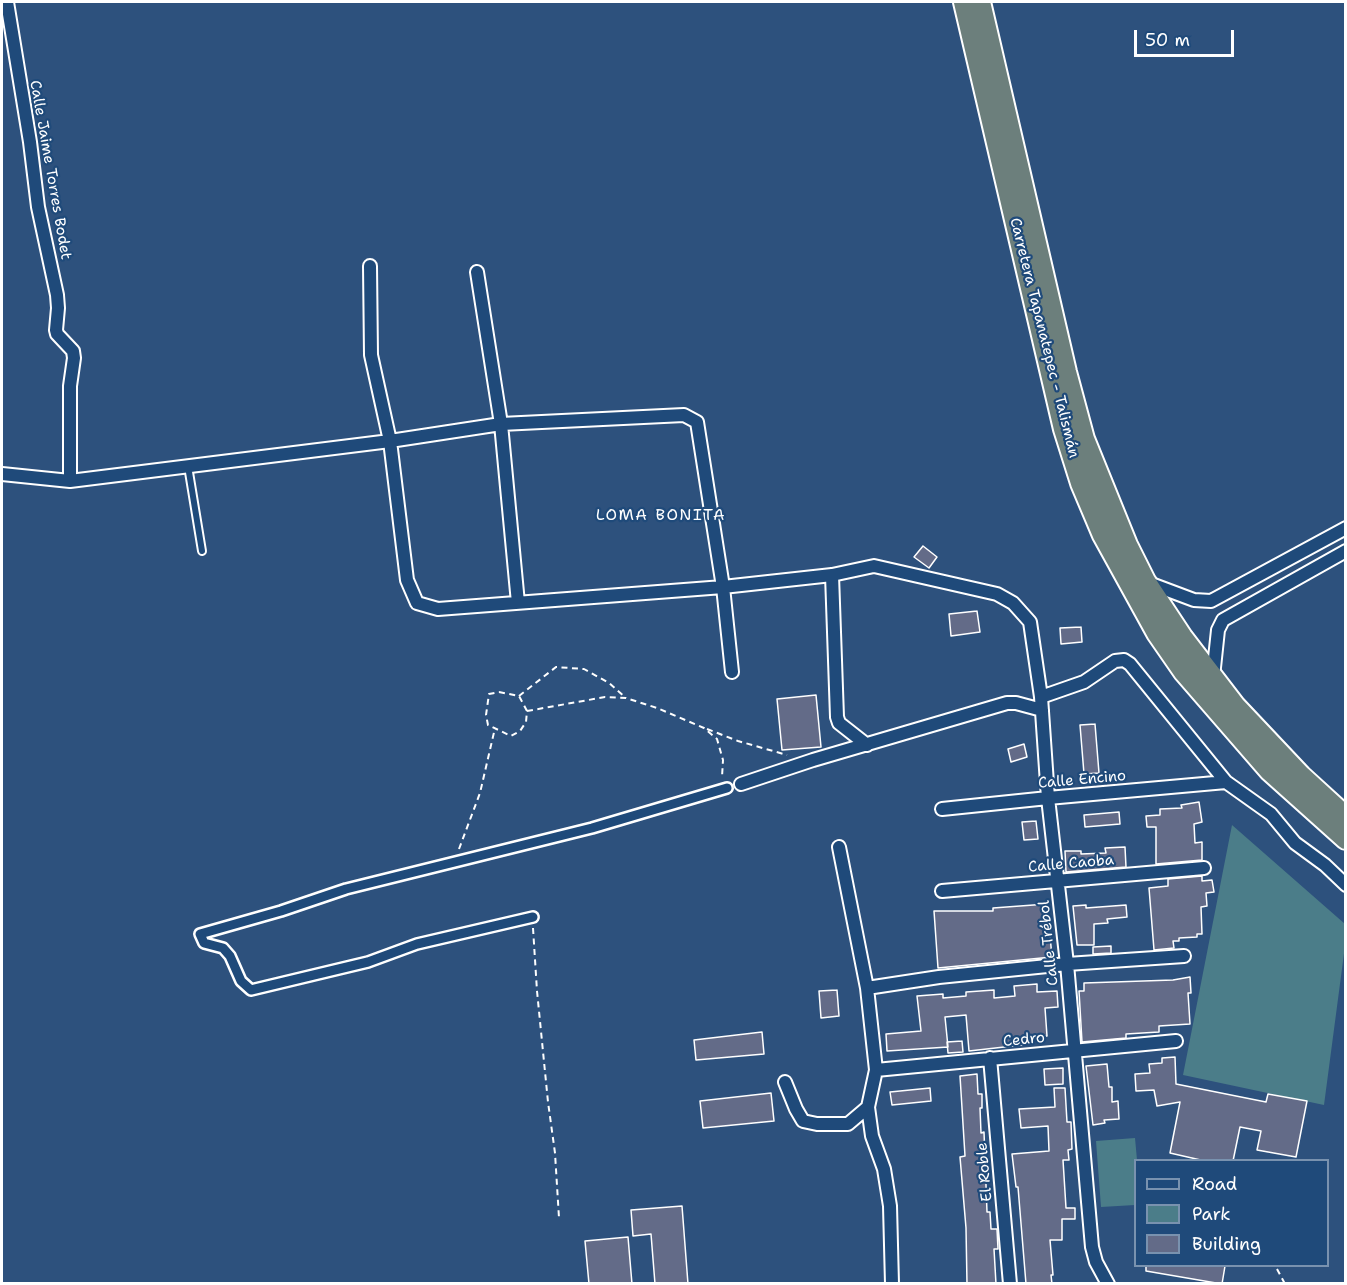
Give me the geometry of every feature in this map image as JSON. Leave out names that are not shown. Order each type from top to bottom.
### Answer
[{"type":"highway","name":"Carretera Tapanatepec - Talismán","points":[[964,2],[1064,429],[1081,483],[1103,536],[1157,633],[1184,672],[1269,770],[1346,839]]},
{"type":"highway","name":"Carretera Tapanatepec - Talismán","points":[[981,2],[1066,372],[1084,439],[1127,545],[1145,581],[1182,637],[1235,706],[1301,776],[1346,816]]},
{"type":"street","name":"Calle Jaime Torres Bodet","points":[[7,2],[30,142],[38,207],[57,295],[56,330],[73,351],[74,358],[69,386],[69,481]]},
{"type":"street","points":[[370,266],[371,354],[390,441],[406,580],[417,603],[438,609],[723,587],[832,575],[837,717],[839,723],[867,745]]},
{"type":"street","points":[[477,272],[501,424],[518,603]]},
{"type":"street","points":[[2,474],[69,481],[390,441],[501,424],[684,415],[697,422],[723,587],[732,672]]},
{"type":"street","points":[[1145,581],[1194,600],[1211,601],[1346,528]]},
{"type":"street","points":[[1213,677],[1218,630],[1223,620],[1346,551]]},
{"type":"street","name":"Calle Trébol","points":[[832,575],[874,566],[997,594],[1013,603],[1030,622],[1042,703],[1048,798],[1067,964],[1092,1247],[1096,1262],[1108,1284]]},
{"type":"street","points":[[1211,601],[1223,620]]},
{"type":"street","points":[[741,784],[813,760],[1007,703],[1042,703],[1084,682],[1115,661],[1124,660],[1130,664],[1226,782],[1271,814],[1295,843],[1325,865],[1346,885]]},
{"type":"street","name":"Calle Encino","points":[[942,809],[1226,782]]},
{"type":"street","points":[[533,916],[417,944],[368,962],[251,990],[241,981],[230,956],[223,948],[204,943],[200,934],[282,911],[346,889],[591,828],[727,788]]},
{"type":"street","points":[[839,847],[867,988],[876,1070],[868,1107],[872,1136],[884,1169],[890,1206],[892,1284]]},
{"type":"street","name":"Calle Caoba","points":[[942,891],[1204,868]]},
{"type":"street","points":[[867,988],[939,977],[1067,964],[1184,956]]},
{"type":"street","name":"Cedro","points":[[876,1070],[1176,1041]]},
{"type":"street","name":"El Roble","points":[[990,1058],[1010,1284]]},
{"type":"street","points":[[785,1082],[803,1121],[817,1124],[848,1124],[872,1136]]},
{"type":"street","points":[[848,1124],[868,1107]]},
{"type":"lane","points":[[188,465],[202,551]]},
{"type":"path","points":[[519,696],[527,711],[526,722],[520,730],[512,736],[488,725],[486,716],[489,694],[499,692],[519,696],[556,667],[584,669],[609,683],[626,698]]},
{"type":"path","points":[[527,711],[605,697],[626,698],[738,741],[813,760]]},
{"type":"path","points":[[454,863],[480,793],[495,728]]},
{"type":"path","points":[[704,728],[717,739],[723,760],[722,777],[741,784]]},
{"type":"path","points":[[533,916],[537,991],[555,1153],[559,1218]]},
{"type":"path","points":[[1277,1269],[1285,1284]]},
{"type":"green space","points":[[1232,825],[1345,924],[1345,946],[1324,1105],[1183,1075]]},
{"type":"green space","points":[[1135,1138],[1137,1159],[1134,1159],[1134,1205],[1101,1207],[1096,1141]]},
{"type":"building","points":[[923,546],[937,557],[929,568],[914,557]]},
{"type":"building","points":[[977,611],[980,632],[951,636],[949,614]]},
{"type":"building","points":[[1081,627],[1082,642],[1061,644],[1060,628]]},
{"type":"building","points":[[816,695],[821,747],[782,750],[777,699]]},
{"type":"building","points":[[1095,724],[1099,773],[1084,774],[1080,725]]},
{"type":"building","points":[[1024,744],[1027,757],[1011,762],[1008,749]]},
{"type":"building","points":[[1199,802],[1202,822],[1194,824],[1195,843],[1202,842],[1202,860],[1156,864],[1156,827],[1147,827],[1146,816],[1160,815],[1160,809],[1182,808],[1181,805]]},
{"type":"building","points":[[1119,812],[1120,824],[1085,827],[1084,815]]},
{"type":"building","points":[[1036,821],[1038,839],[1024,840],[1022,822]]},
{"type":"building","points":[[1125,847],[1126,867],[1066,872],[1065,851],[1081,851],[1081,854],[1106,853],[1105,848]]},
{"type":"building","points":[[1202,876],[1202,881],[1212,880],[1214,892],[1206,893],[1207,906],[1201,907],[1202,934],[1173,941],[1174,948],[1154,950],[1149,888],[1168,886],[1168,879]]},
{"type":"building","points":[[1047,904],[1052,957],[938,968],[934,911],[993,911],[993,908]]},
{"type":"building","points":[[1086,905],[1086,908],[1126,905],[1127,917],[1107,919],[1108,923],[1094,924],[1094,945],[1077,945],[1073,906]]},
{"type":"building","points":[[1111,946],[1111,953],[1093,954],[1093,947]]},
{"type":"building","points":[[1190,977],[1191,993],[1188,993],[1190,1024],[1159,1026],[1159,1032],[1126,1034],[1126,1038],[1082,1042],[1079,991],[1084,991],[1084,983],[1173,980]]},
{"type":"building","points":[[1037,984],[1037,992],[1057,991],[1058,1007],[1045,1008],[1047,1036],[1022,1038],[1022,1045],[969,1051],[966,1015],[945,1017],[948,1047],[887,1051],[886,1034],[921,1031],[917,996],[943,994],[943,998],[966,996],[966,992],[994,990],[994,998],[1015,996],[1014,986]]},
{"type":"building","points":[[837,990],[839,1016],[821,1018],[819,991]]},
{"type":"building","points":[[762,1032],[764,1054],[696,1060],[694,1040]]},
{"type":"building","points":[[962,1041],[963,1052],[948,1053],[947,1042]]},
{"type":"building","points":[[1175,1057],[1176,1084],[1266,1102],[1268,1094],[1307,1101],[1296,1157],[1257,1150],[1261,1131],[1240,1127],[1233,1159],[1196,1159],[1170,1153],[1180,1102],[1157,1106],[1154,1090],[1136,1091],[1135,1074],[1150,1073],[1149,1064],[1162,1063],[1162,1058]]},
{"type":"building","points":[[1107,1064],[1109,1087],[1112,1087],[1112,1102],[1118,1101],[1119,1119],[1104,1120],[1105,1123],[1093,1125],[1086,1066]]},
{"type":"building","points":[[1063,1068],[1063,1084],[1045,1085],[1044,1069]]},
{"type":"building","points":[[977,1074],[978,1094],[982,1094],[981,1133],[984,1132],[987,1212],[990,1212],[991,1229],[997,1229],[998,1249],[994,1249],[996,1284],[967,1284],[966,1228],[960,1157],[965,1156],[960,1076]]},
{"type":"building","points":[[930,1088],[931,1101],[892,1105],[890,1092]]},
{"type":"building","points":[[1054,1088],[1065,1088],[1067,1122],[1071,1122],[1072,1149],[1068,1150],[1069,1160],[1063,1160],[1066,1208],[1075,1208],[1075,1219],[1062,1219],[1062,1240],[1050,1240],[1052,1284],[1026,1284],[1018,1187],[1016,1187],[1012,1154],[1049,1151],[1048,1126],[1021,1128],[1019,1109],[1055,1107]]},
{"type":"building","points":[[771,1093],[774,1121],[703,1128],[700,1101]]},
{"type":"building","points":[[682,1206],[688,1284],[655,1284],[651,1234],[633,1236],[631,1210]]},
{"type":"building","points":[[628,1237],[632,1284],[589,1284],[585,1241]]},
{"type":"building","points":[[1146,1267],[1225,1267],[1222,1284],[1146,1271]]},
{"type":"district","name":"LOMA BONITA","points":[[661,516]]}]
